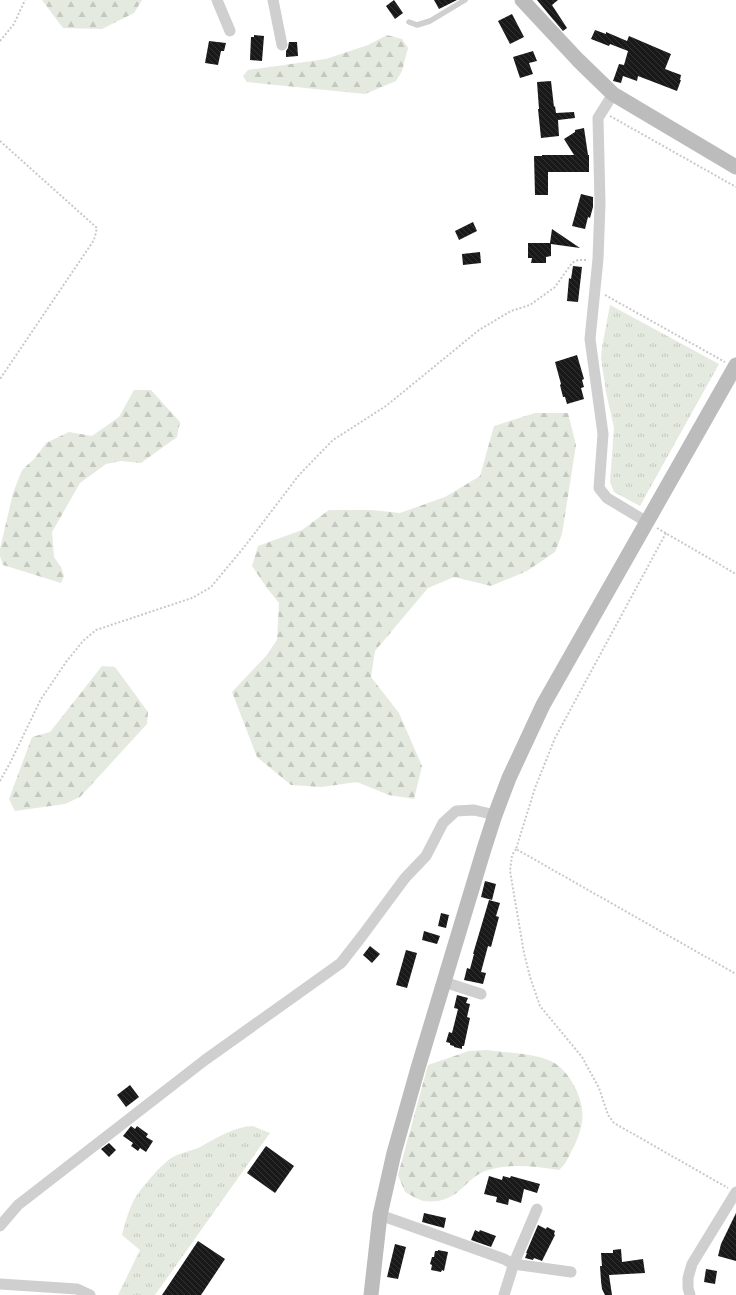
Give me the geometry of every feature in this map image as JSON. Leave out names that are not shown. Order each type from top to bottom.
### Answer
[{"type":"street","points":[[217,0],[230,31]]},
{"type":"street","points":[[274,0],[282,45]]},
{"type":"street","points":[[522,0],[578,60],[614,94],[736,167]]},
{"type":"street","points":[[614,94],[598,118],[600,204],[598,259],[590,339],[603,434],[599,488],[607,498],[647,522]]},
{"type":"street","points":[[371,1295],[380,1215],[394,1153],[495,814],[509,778],[543,705],[735,367]]},
{"type":"street","points":[[0,1226],[18,1205],[199,1065],[341,963],[405,878],[426,856],[443,823],[456,811],[474,810],[495,814]]},
{"type":"street","points":[[444,982],[481,994]]},
{"type":"street","points":[[690,1295],[688,1278],[692,1264],[733,1190]]},
{"type":"street","points":[[504,1295],[513,1264],[537,1209]]},
{"type":"street","points":[[380,1215],[513,1264],[571,1272]]},
{"type":"street","points":[[0,1284],[77,1289],[90,1295]]},
{"type":"lane","points":[[410,22],[417,25],[430,21],[465,0]]},
{"type":"path","points":[[0,41],[14,24],[25,0]]},
{"type":"path","points":[[602,112],[736,187]]},
{"type":"path","points":[[0,141],[96,228],[94,240],[0,379]]},
{"type":"path","points":[[0,781],[10,764],[41,699],[66,662],[83,641],[96,630],[192,598],[211,587],[245,546],[299,475],[333,440],[386,406],[480,330],[511,311],[530,304],[555,287],[572,263],[578,260],[598,259]]},
{"type":"path","points":[[594,292],[603,293],[735,367]]},
{"type":"path","points":[[647,522],[736,574]]},
{"type":"path","points":[[666,533],[555,738],[535,788],[516,849],[512,855],[510,871],[524,953],[540,1006],[582,1057],[599,1088],[608,1115],[614,1123],[733,1190]]},
{"type":"path","points":[[516,849],[736,974]]},
{"type":"green space","points":[[42,0],[142,0],[134,13],[102,29],[63,28]]},
{"type":"green space","points":[[387,35],[402,39],[408,48],[402,71],[396,81],[365,94],[247,82],[243,76],[248,70],[326,59],[368,45]]},
{"type":"green space","points":[[610,305],[719,364],[640,506],[614,492],[610,482],[614,428],[606,392],[601,358]]},
{"type":"green space","points":[[134,390],[151,390],[180,422],[177,437],[141,463],[121,461],[106,464],[80,483],[52,532],[54,557],[61,567],[64,576],[61,583],[3,565],[0,556],[0,549],[13,493],[22,470],[35,458],[46,443],[69,432],[92,436],[119,417]]},
{"type":"green space","points":[[535,413],[568,413],[576,445],[562,534],[555,552],[527,571],[491,586],[454,577],[428,588],[375,651],[371,677],[399,713],[422,766],[414,799],[389,795],[357,782],[322,787],[291,785],[257,757],[232,692],[266,656],[277,640],[279,603],[252,566],[258,546],[302,530],[329,510],[372,510],[400,513],[445,497],[480,476],[494,426]]},
{"type":"green space","points":[[102,666],[115,667],[148,712],[147,724],[80,797],[65,804],[15,811],[9,799],[32,737],[50,732]]},
{"type":"green space","points":[[487,1050],[523,1054],[549,1060],[556,1064],[568,1076],[578,1092],[582,1110],[581,1127],[575,1145],[567,1161],[559,1170],[522,1166],[494,1168],[485,1171],[472,1179],[449,1198],[434,1201],[417,1199],[405,1192],[398,1175],[428,1065],[469,1051]]},
{"type":"green space","points":[[253,1126],[270,1133],[155,1295],[118,1295],[140,1250],[122,1235],[132,1204],[146,1183],[157,1170],[173,1157],[199,1148],[233,1130]]},
{"type":"building","points":[[394,0],[403,13],[395,19],[386,6]]},
{"type":"building","points":[[434,0],[457,0],[439,9]]},
{"type":"building","points":[[537,0],[558,0],[552,5],[567,28],[563,31]]},
{"type":"building","points":[[512,14],[524,37],[510,44],[498,21]]},
{"type":"building","points":[[595,30],[606,34],[606,32],[627,41],[629,36],[671,54],[665,69],[681,75],[681,80],[677,91],[638,76],[637,81],[623,76],[621,83],[613,81],[619,64],[624,65],[628,51],[591,39]]},
{"type":"building","points":[[254,35],[264,36],[262,61],[250,60],[251,37],[254,37]]},
{"type":"building","points":[[209,41],[226,43],[224,51],[221,51],[218,65],[205,63]]},
{"type":"building","points":[[289,42],[297,42],[298,56],[286,57]]},
{"type":"building","points":[[533,51],[537,61],[529,63],[533,74],[520,78],[513,57]]},
{"type":"building","points":[[551,81],[556,113],[574,112],[575,118],[558,120],[559,136],[541,138],[537,82]]},
{"type":"building","points":[[584,128],[589,155],[589,172],[548,172],[548,195],[535,195],[534,156],[574,155],[564,139],[575,132],[575,130]]},
{"type":"building","points":[[581,194],[593,197],[593,207],[590,218],[588,217],[585,229],[572,226]]},
{"type":"building","points":[[473,222],[477,231],[459,240],[455,231]]},
{"type":"building","points":[[552,229],[580,248],[551,244],[551,256],[546,257],[546,263],[531,263],[532,258],[528,258],[528,243],[550,243]]},
{"type":"building","points":[[480,252],[481,263],[463,265],[462,254]]},
{"type":"building","points":[[573,266],[582,267],[578,302],[567,301],[569,278],[571,279]]},
{"type":"building","points":[[577,355],[584,379],[582,380],[584,387],[581,388],[584,399],[567,404],[565,397],[563,397],[555,362]]},
{"type":"building","points":[[485,881],[496,884],[492,900],[481,897]]},
{"type":"building","points":[[489,900],[500,903],[496,916],[499,917],[491,947],[488,946],[481,972],[486,973],[483,984],[464,980],[467,968],[470,969]]},
{"type":"building","points":[[441,913],[449,915],[446,928],[438,926]]},
{"type":"building","points":[[424,931],[440,936],[437,944],[422,940]]},
{"type":"building","points":[[370,946],[380,954],[372,963],[363,955]]},
{"type":"building","points":[[406,950],[417,953],[407,988],[396,985]]},
{"type":"building","points":[[457,995],[468,998],[466,1003],[470,1004],[467,1017],[470,1018],[462,1049],[454,1047],[450,1045],[450,1043],[446,1042],[449,1032],[452,1033],[458,1009],[454,1008]]},
{"type":"building","points":[[130,1085],[139,1097],[126,1107],[117,1095]]},
{"type":"building","points":[[131,1126],[135,1129],[137,1126],[148,1134],[146,1137],[153,1141],[146,1152],[140,1148],[138,1151],[131,1146],[133,1143],[123,1136]]},
{"type":"building","points":[[109,1143],[116,1150],[109,1157],[101,1149]]},
{"type":"building","points":[[266,1146],[294,1166],[275,1193],[247,1173]]},
{"type":"building","points":[[489,1176],[502,1180],[503,1176],[510,1178],[511,1176],[540,1184],[537,1193],[524,1189],[521,1203],[509,1199],[508,1205],[496,1202],[497,1197],[484,1194]]},
{"type":"building","points":[[424,1213],[446,1218],[444,1228],[422,1222]]},
{"type":"building","points":[[736,1213],[736,1261],[718,1256],[721,1244]]},
{"type":"building","points":[[538,1225],[555,1231],[555,1235],[542,1261],[534,1258],[533,1260],[525,1258]]},
{"type":"building","points":[[475,1230],[479,1232],[480,1230],[496,1236],[491,1247],[471,1240]]},
{"type":"building","points":[[198,1241],[225,1259],[201,1295],[162,1295]]},
{"type":"building","points":[[395,1244],[406,1247],[398,1279],[387,1277]]},
{"type":"building","points":[[621,1249],[622,1262],[643,1259],[645,1273],[609,1275],[612,1295],[605,1295],[602,1289],[601,1281],[601,1253],[613,1253],[613,1250]]},
{"type":"building","points":[[438,1250],[448,1252],[444,1271],[442,1270],[441,1272],[431,1270],[432,1265],[430,1264],[432,1257],[434,1257],[435,1251]]},
{"type":"building","points":[[706,1269],[717,1271],[715,1284],[704,1282]]}]
